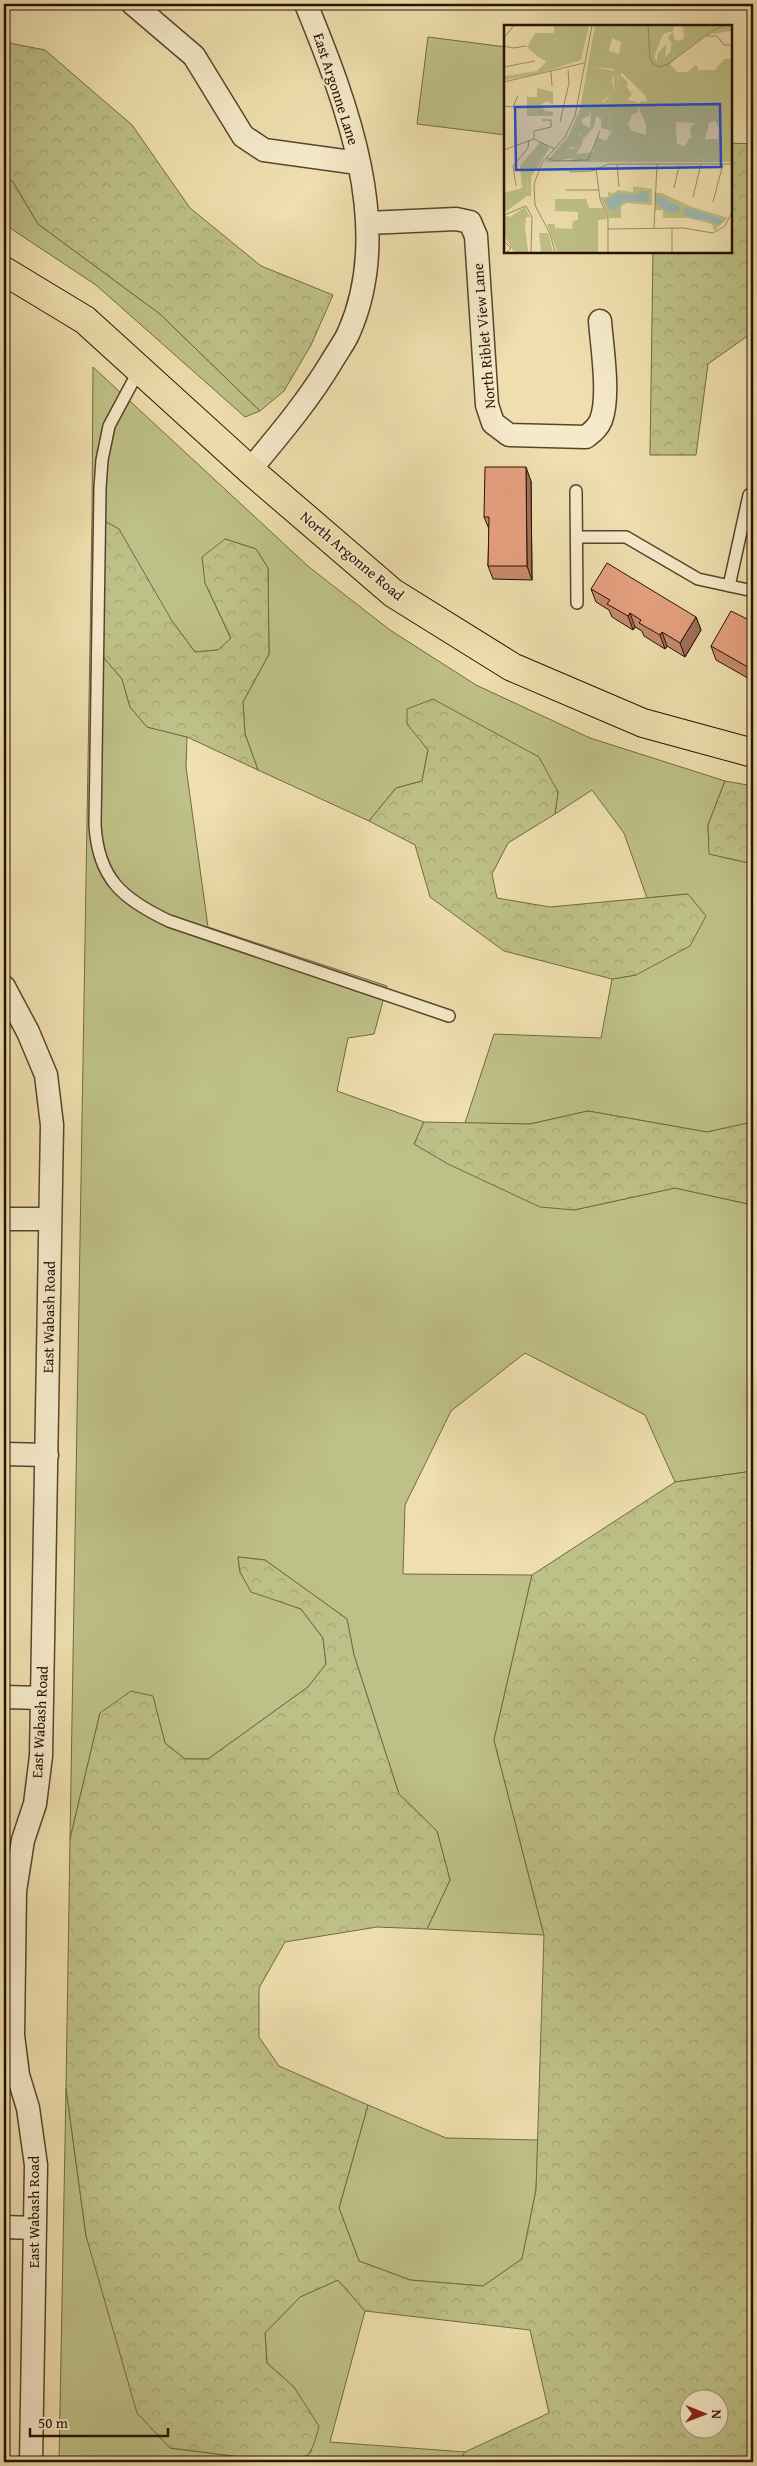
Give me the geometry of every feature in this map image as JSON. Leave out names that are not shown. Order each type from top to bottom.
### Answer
[{"type":"main road","name":"North Argonne Road","points":[[4,270],[85,320],[250,470],[393,594],[512,667],[643,723],[753,753]]},
{"type":"street","points":[[133,4],[194,56],[244,136],[264,150],[358,163]]},
{"type":"street","name":"East Argonne Lane","points":[[250,470],[310,398],[349,332],[365,283],[368,223],[355,139],[322,43],[306,4]]},
{"type":"street","name":"North Riblet View Lane","points":[[368,223],[456,219],[470,222],[476,236],[487,405],[493,423],[509,435],[586,437],[596,429],[601,419],[605,402],[600,321]]},
{"type":"street","name":"East Wabash Road","points":[[4,987],[28,1032],[46,1074],[52,1125],[41,1756],[35,1804],[23,1840],[15,1891],[9,1960],[13,2035],[18,2075],[28,2108],[36,2165],[31,2462]]},
{"type":"street","points":[[4,1219],[50,1219]]},
{"type":"street","points":[[4,1454],[47,1455]]},
{"type":"street","points":[[4,1697],[42,1698]]},
{"type":"street","points":[[4,2228],[35,2228]]},
{"type":"lane","points":[[139,370],[109,426],[105,441],[100,488],[95,824],[96,842],[105,872],[129,898],[168,921],[449,1016]]},
{"type":"lane","points":[[576,491],[577,603]]},
{"type":"lane","points":[[730,586],[749,495]]},
{"type":"lane","points":[[577,537],[626,537],[698,579],[753,591]]},
{"type":"green space","points":[[428,37],[504,47],[504,135],[417,124]]},
{"type":"green space","points":[[4,42],[45,50],[132,125],[190,208],[261,266],[333,295],[311,345],[284,391],[260,411],[160,314],[38,224],[13,182],[4,174]]},
{"type":"green space","points":[[732,143],[753,144],[753,332],[708,364],[696,455],[650,455],[653,252],[732,252]]},
{"type":"green space","points":[[4,174],[13,182],[38,224],[160,314],[260,411],[245,417],[96,285],[4,224]]},
{"type":"green space","points":[[93,367],[309,567],[390,630],[476,685],[590,738],[725,781],[708,825],[710,854],[753,864],[753,1122],[707,1132],[588,1111],[530,1124],[465,1123],[494,1034],[601,1038],[612,979],[636,975],[687,894],[647,898],[624,833],[592,790],[555,814],[558,791],[408,724],[428,750],[422,781],[396,788],[369,821],[258,770],[245,734],[243,702],[269,654],[268,568],[256,549],[225,539],[205,583],[231,639],[218,650],[195,652],[92,514]]},
{"type":"green space","points":[[92,514],[119,529],[172,621],[195,652],[218,650],[231,638],[205,583],[202,557],[225,539],[256,549],[268,568],[269,654],[243,702],[245,734],[258,770],[187,737],[147,727],[130,707],[122,679],[90,642]]},
{"type":"green space","points":[[90,642],[122,679],[130,707],[147,727],[187,737],[186,767],[208,927],[387,986],[374,1034],[348,1038],[337,1091],[424,1122],[415,1143],[574,1210],[675,1188],[753,1205],[753,1471],[675,1482],[645,1415],[525,1353],[451,1411],[405,1505],[403,1574],[532,1575],[494,1740],[544,1935],[427,1929],[450,1880],[437,1831],[399,1794],[354,1655],[347,1619],[265,1560],[238,1557],[240,1572],[251,1591],[301,1609],[323,1638],[326,1664],[308,1687],[208,1759],[185,1759],[165,1743],[153,1697],[100,1713],[70,1839]]},
{"type":"green space","points":[[433,699],[539,757],[558,792],[555,814],[508,843],[492,874],[497,898],[550,907],[688,894],[706,916],[690,946],[636,975],[612,979],[504,951],[430,897],[415,845],[369,821],[396,788],[422,781],[428,750],[407,724],[407,709]]},
{"type":"green space","points":[[725,781],[753,786],[753,864],[709,854],[708,825]]},
{"type":"green space","points":[[588,1111],[707,1132],[753,1122],[753,1205],[675,1188],[574,1210],[540,1207],[448,1164],[414,1144],[424,1122],[530,1124]]},
{"type":"green space","points":[[753,1471],[753,2462],[458,2462],[465,2452],[549,2413],[530,2330],[365,2311],[338,2280],[300,2297],[265,2333],[267,2363],[294,2387],[319,2426],[312,2449],[308,2454],[298,2460],[281,2462],[170,2448],[137,2413],[86,2236],[66,2088],[70,1839],[100,1713],[131,1691],[153,1696],[165,1743],[185,1759],[208,1759],[308,1687],[326,1664],[323,1638],[301,1609],[251,1592],[240,1572],[238,1557],[265,1560],[347,1619],[354,1655],[399,1794],[437,1831],[450,1880],[427,1929],[377,1927],[285,1942],[259,1988],[259,2037],[279,2066],[368,2105],[339,2208],[359,2261],[410,2280],[483,2286],[522,2259],[536,2190],[544,1935],[494,1740],[532,1575],[675,1482]]},
{"type":"green space","points":[[66,2088],[86,2236],[170,2448],[281,2462],[59,2462]]},
{"type":"green space","points":[[368,2105],[446,2138],[538,2140],[536,2190],[522,2259],[483,2286],[410,2280],[359,2261],[339,2208]]},
{"type":"green space","points":[[338,2280],[365,2311],[330,2442],[465,2452],[458,2462],[299,2462],[312,2451],[294,2387],[267,2363],[265,2333],[300,2297]]},
{"type":"building","points":[[485,467],[526,467],[527,566],[488,566],[489,517],[484,517]]},
{"type":"building","points":[[607,563],[696,617],[680,643],[662,632],[660,635],[639,623],[641,620],[630,613],[628,616],[607,604],[610,600],[591,589]]},
{"type":"building","points":[[731,611],[753,622],[753,670],[711,646]]}]
